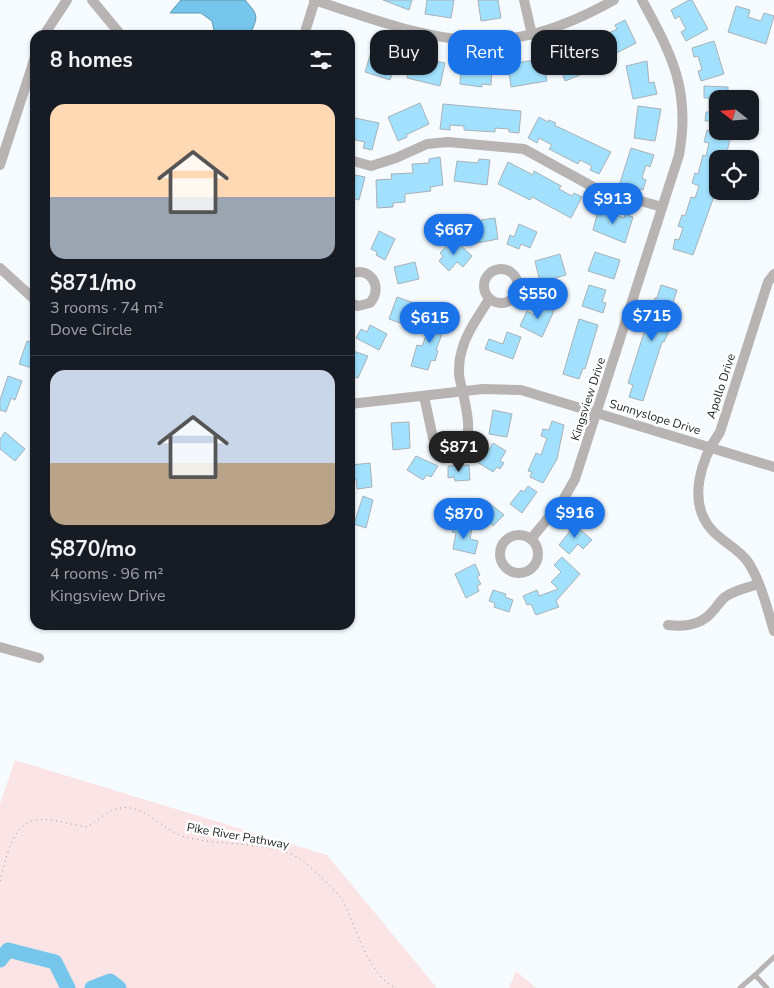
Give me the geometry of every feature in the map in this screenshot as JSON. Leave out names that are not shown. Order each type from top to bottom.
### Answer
[{"type":"street","points":[[47,30],[67,0]]},
{"type":"street","points":[[92,0],[118,30]]},
{"type":"street","points":[[305,30],[314,0],[405,29],[442,38],[488,41],[531,35]]},
{"type":"street","points":[[524,0],[531,31]]},
{"type":"street","points":[[547,30],[577,20],[614,0]]},
{"type":"street","name":"Kingsview Drive","points":[[531,539],[563,500],[575,479],[683,136],[683,97],[675,64],[642,0]]},
{"type":"street","points":[[0,165],[30,72]]},
{"type":"street","points":[[355,161],[371,166],[396,158],[428,144],[448,142],[524,149],[595,188],[662,207]]},
{"type":"street","points":[[0,268],[30,295]]},
{"type":"street","points":[[355,272],[367,273],[375,281],[376,287],[374,298],[370,302],[358,306],[355,305]]},
{"type":"street","name":"Apollo Drive","points":[[774,274],[768,282],[720,432],[709,447],[698,486],[700,509],[711,529],[748,562],[758,584],[774,631]]},
{"type":"street","points":[[424,396],[433,438],[439,443],[458,446],[464,442],[468,434],[468,421],[459,373],[461,354],[469,333],[489,299]]},
{"type":"street","name":"Sunnyslope Drive","points":[[355,403],[462,391],[502,388],[521,390],[774,466]]},
{"type":"street","points":[[668,624],[680,626],[697,623],[706,619],[724,598],[732,593],[758,584]]},
{"type":"street","points":[[0,647],[39,658]]},
{"type":"lane","points":[[740,988],[774,956]]},
{"type":"lane","points":[[755,975],[767,988]]},
{"type":"path","name":"Pike River Pathway","points":[[0,882],[12,841],[24,826],[35,820],[88,827],[104,814],[117,808],[129,807],[144,813],[184,836],[283,851],[301,859],[340,896],[363,950],[390,986],[396,988]]},
{"type":"shaded area","points":[[15,760],[327,855],[437,988],[0,988],[0,804]]},
{"type":"shaded area","points":[[516,971],[536,988],[509,988]]},
{"type":"water","points":[[181,0],[245,0],[255,13],[256,20],[252,30],[214,30],[212,21],[201,13],[170,13]]},
{"type":"building","points":[[383,0],[412,0],[409,10]]},
{"type":"building","points":[[427,0],[454,0],[451,18],[425,14]]},
{"type":"building","points":[[478,0],[498,0],[501,18],[481,21]]},
{"type":"building","points":[[692,0],[708,29],[686,41],[681,32],[686,29],[679,16],[675,19],[671,10]]},
{"type":"building","points":[[736,6],[750,10],[748,17],[761,21],[764,13],[774,16],[766,44],[728,32]]},
{"type":"building","points":[[625,20],[636,43],[617,53],[617,30],[615,30],[617,29],[615,25]]},
{"type":"building","points":[[714,41],[724,74],[701,81],[698,71],[702,70],[698,56],[694,57],[692,48]]},
{"type":"building","points":[[370,55],[370,74],[365,72]]},
{"type":"building","points":[[531,61],[531,75],[546,75],[547,81],[511,87],[509,75],[521,75],[521,62]]},
{"type":"building","points":[[647,61],[649,83],[654,82],[657,94],[633,99],[626,66]]},
{"type":"building","points":[[438,62],[445,63],[440,86],[407,78],[408,75],[438,75]]},
{"type":"building","points":[[374,75],[392,75],[390,80]]},
{"type":"building","points":[[460,75],[492,75],[491,85],[482,84],[482,87],[460,84]]},
{"type":"building","points":[[563,75],[580,75],[565,81]]},
{"type":"building","points":[[704,86],[728,87],[728,90],[709,90],[709,98],[704,98]]},
{"type":"building","points":[[420,103],[429,124],[398,141],[388,117]]},
{"type":"building","points":[[443,104],[521,111],[519,133],[509,132],[509,129],[495,128],[495,132],[464,130],[464,126],[450,125],[450,130],[440,129]]},
{"type":"building","points":[[638,106],[661,109],[655,141],[634,138]]},
{"type":"building","points":[[706,112],[709,112],[709,121],[705,121]]},
{"type":"building","points":[[539,117],[548,122],[549,120],[556,123],[554,125],[611,152],[599,174],[590,170],[592,166],[580,160],[578,164],[549,149],[552,145],[539,138],[537,143],[528,138]]},
{"type":"building","points":[[355,118],[379,123],[372,150],[363,148],[365,142],[355,140]]},
{"type":"building","points":[[707,130],[709,130],[709,140],[730,140],[727,150],[709,150],[709,200],[713,200],[693,255],[673,249],[675,239],[679,240],[683,228],[678,226],[682,215],[685,216],[691,197],[695,198],[699,186],[692,183],[695,173],[698,174],[703,155],[706,156],[709,143],[704,142]]},
{"type":"building","points":[[631,148],[654,155],[650,167],[646,165],[642,178],[646,180],[643,190],[620,183]]},
{"type":"building","points":[[440,157],[443,185],[430,187],[431,191],[405,194],[405,202],[393,203],[393,207],[377,208],[376,180],[392,179],[391,174],[413,173],[412,164],[429,163],[429,159]]},
{"type":"building","points":[[479,159],[490,160],[487,185],[454,181],[457,161],[478,163]]},
{"type":"building","points":[[508,162],[533,175],[534,171],[561,186],[559,189],[572,196],[574,193],[582,197],[571,218],[532,197],[530,200],[498,184]]},
{"type":"building","points":[[355,175],[365,177],[359,200],[355,199]]},
{"type":"building","points":[[599,208],[624,218],[625,214],[633,217],[625,243],[593,230]]},
{"type":"building","points":[[495,218],[498,239],[472,244],[470,227],[482,225],[481,220]]},
{"type":"building","points":[[519,224],[537,232],[530,248],[521,244],[519,249],[507,244],[510,235],[514,237]]},
{"type":"building","points":[[379,231],[395,239],[385,260],[376,255],[377,252],[371,249]]},
{"type":"building","points":[[457,242],[472,256],[463,267],[457,262],[449,271],[439,261],[443,256],[440,253],[449,243],[453,247]]},
{"type":"building","points":[[595,252],[620,260],[614,279],[588,271]]},
{"type":"building","points":[[560,254],[566,275],[540,282],[535,261]]},
{"type":"building","points":[[415,262],[419,279],[398,284],[394,267]]},
{"type":"building","points":[[589,285],[606,290],[602,302],[606,303],[603,313],[582,306]]},
{"type":"building","points":[[661,285],[677,290],[673,303],[676,304],[669,322],[673,323],[664,342],[662,342],[643,401],[629,397],[633,385],[628,383],[655,298],[657,298]]},
{"type":"building","points":[[397,297],[414,303],[406,325],[389,319]]},
{"type":"building","points":[[539,304],[554,311],[542,337],[520,326],[527,311],[534,315]]},
{"type":"building","points":[[440,312],[449,315],[436,350],[438,351],[435,361],[431,360],[428,370],[411,366],[417,345],[422,346],[432,320],[436,321]]},
{"type":"building","points":[[579,319],[598,325],[585,369],[583,368],[579,379],[563,374]]},
{"type":"building","points":[[370,325],[387,334],[379,350],[356,338],[361,329],[367,332]]},
{"type":"building","points":[[507,332],[521,337],[513,359],[485,349],[489,339],[503,344]]},
{"type":"building","points":[[27,341],[30,342],[30,367],[19,364]]},
{"type":"building","points":[[355,352],[368,356],[358,378],[355,377]]},
{"type":"building","points":[[8,376],[22,381],[15,400],[11,398],[6,412],[0,410],[0,400]]},
{"type":"building","points":[[493,410],[512,414],[507,437],[489,434]]},
{"type":"building","points":[[552,421],[564,425],[557,459],[543,483],[530,477],[532,472],[528,471],[536,453],[541,455],[547,438],[541,436],[543,429],[549,430]]},
{"type":"building","points":[[409,422],[410,448],[393,450],[391,423]]},
{"type":"building","points":[[5,432],[25,449],[15,461],[0,449],[0,439]]},
{"type":"building","points":[[493,443],[506,451],[500,461],[504,463],[500,469],[497,467],[493,472],[474,460],[481,449],[487,453]]},
{"type":"building","points":[[416,456],[438,466],[431,477],[427,475],[423,480],[407,470]]},
{"type":"building","points":[[370,463],[372,487],[357,489],[355,465]]},
{"type":"building","points":[[469,465],[470,480],[455,481],[454,477],[448,478],[448,466]]},
{"type":"building","points":[[528,486],[537,492],[522,513],[510,504],[521,490],[524,492]]},
{"type":"building","points":[[363,496],[373,500],[366,528],[355,524]]},
{"type":"building","points":[[487,501],[504,515],[493,526],[489,522],[484,527],[473,515]]},
{"type":"building","points":[[573,523],[592,540],[583,549],[578,544],[569,554],[559,545],[570,531],[568,529]]},
{"type":"building","points":[[454,524],[472,528],[470,539],[478,541],[475,554],[453,549],[456,533],[452,532]]},
{"type":"building","points":[[562,557],[580,574],[556,601],[559,607],[536,615],[531,604],[527,605],[523,596],[537,590],[539,596],[558,589],[551,582],[561,572],[554,565]]},
{"type":"building","points":[[475,564],[480,575],[477,577],[481,584],[477,586],[479,591],[466,598],[455,574]]},
{"type":"building","points":[[493,590],[506,594],[505,597],[513,600],[509,612],[494,607],[495,603],[489,601]]},
{"type":"waterway","points":[[0,960],[8,950],[55,962],[68,988]]},
{"type":"waterway","points":[[92,988],[110,981],[119,988]]}]
